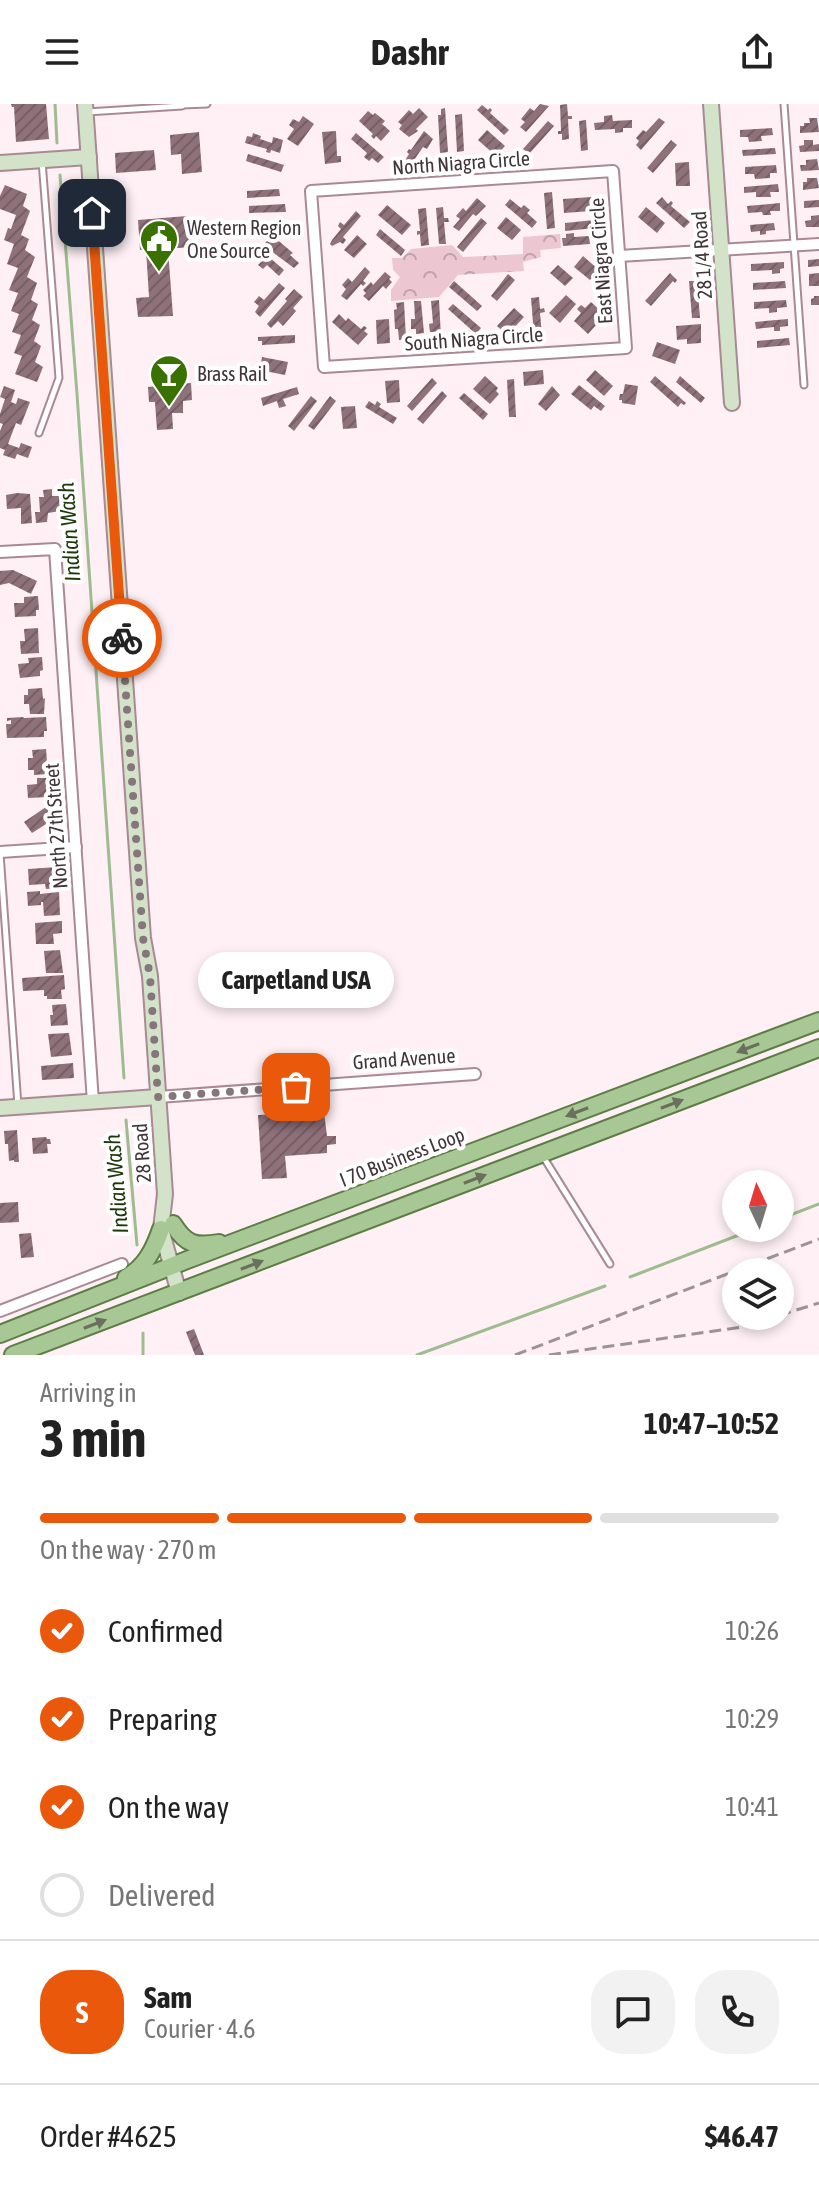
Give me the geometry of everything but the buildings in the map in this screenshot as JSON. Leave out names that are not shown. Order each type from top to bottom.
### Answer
[{"type":"main road","name":"28 1/4 Road","points":[[711,104],[732,403]]},
{"type":"main road","name":"28 Road","points":[[85,108],[143,938],[150,976],[171,1267],[179,1293]]},
{"type":"main road","points":[[0,163],[89,157]]},
{"type":"main road","name":"I 70 Business Loop","points":[[0,1334],[819,1021]]},
{"type":"main road","points":[[13,1355],[819,1048]]},
{"type":"main road","name":"Grand Avenue","points":[[0,1108],[158,1097]]},
{"type":"main road","points":[[528,1131],[542,1154]]},
{"type":"main road","points":[[80,1304],[136,1272],[167,1226],[193,1244],[209,1245],[245,1239]]},
{"type":"street","name":"North Niagra Circle","points":[[324,367],[311,191],[613,171]]},
{"type":"street","name":"East Niagra Circle","points":[[613,171],[626,348]]},
{"type":"street","points":[[619,256],[819,244]]},
{"type":"street","name":"South Niagra Circle","points":[[324,367],[626,348]]},
{"type":"street","name":"North 27th Street","points":[[0,552],[55,549],[93,1102]]},
{"type":"street","points":[[0,850],[76,847]]},
{"type":"street","name":"Grand Avenue","points":[[158,1097],[475,1074]]},
{"type":"street","points":[[0,1311],[122,1264]]},
{"type":"lane","points":[[85,108],[207,104]]},
{"type":"lane","points":[[784,104],[804,385]]},
{"type":"lane","points":[[39,433],[59,378],[42,160]]},
{"type":"lane","points":[[0,850],[18,1107]]},
{"type":"lane","points":[[542,1154],[610,1264]]},
{"type":"green space","points":[[560,234],[561,248],[540,250],[541,257],[523,262],[524,271],[458,275],[439,297],[391,301],[391,290],[400,277],[393,270],[392,258],[402,258],[411,249],[452,245],[463,257],[523,254],[523,237]]},
{"type":"waterway","name":"Indian Wash","points":[[55,104],[57,143]]},
{"type":"waterway","name":"Indian Wash","points":[[60,175],[124,1078]]},
{"type":"waterway","name":"Indian Wash","points":[[126,1120],[137,1245]]},
{"type":"waterway","points":[[794,1214],[819,1204]]},
{"type":"waterway","points":[[630,1277],[722,1242]]},
{"type":"waterway","points":[[417,1355],[605,1286]]},
{"type":"waterway","name":"Indian Wash","points":[[143,1333],[143,1355]]},
{"type":"railway","points":[[515,1355],[819,1239]]},
{"type":"railway","points":[[549,1355],[742,1327],[819,1303]]},
{"type":"way so far","points":[[122,638],[143,938],[150,976],[158,1097],[296,1087]]},
{"type":"place","name":"Western Region One Source","points":[[159,273]]},
{"type":"place","name":"Brass Rail","points":[[169,408]]},
{"type":"place","name":"Carpetland USA","points":[[296,1087]]},
{"type":"route","points":[[92,213],[122,638]]}]
